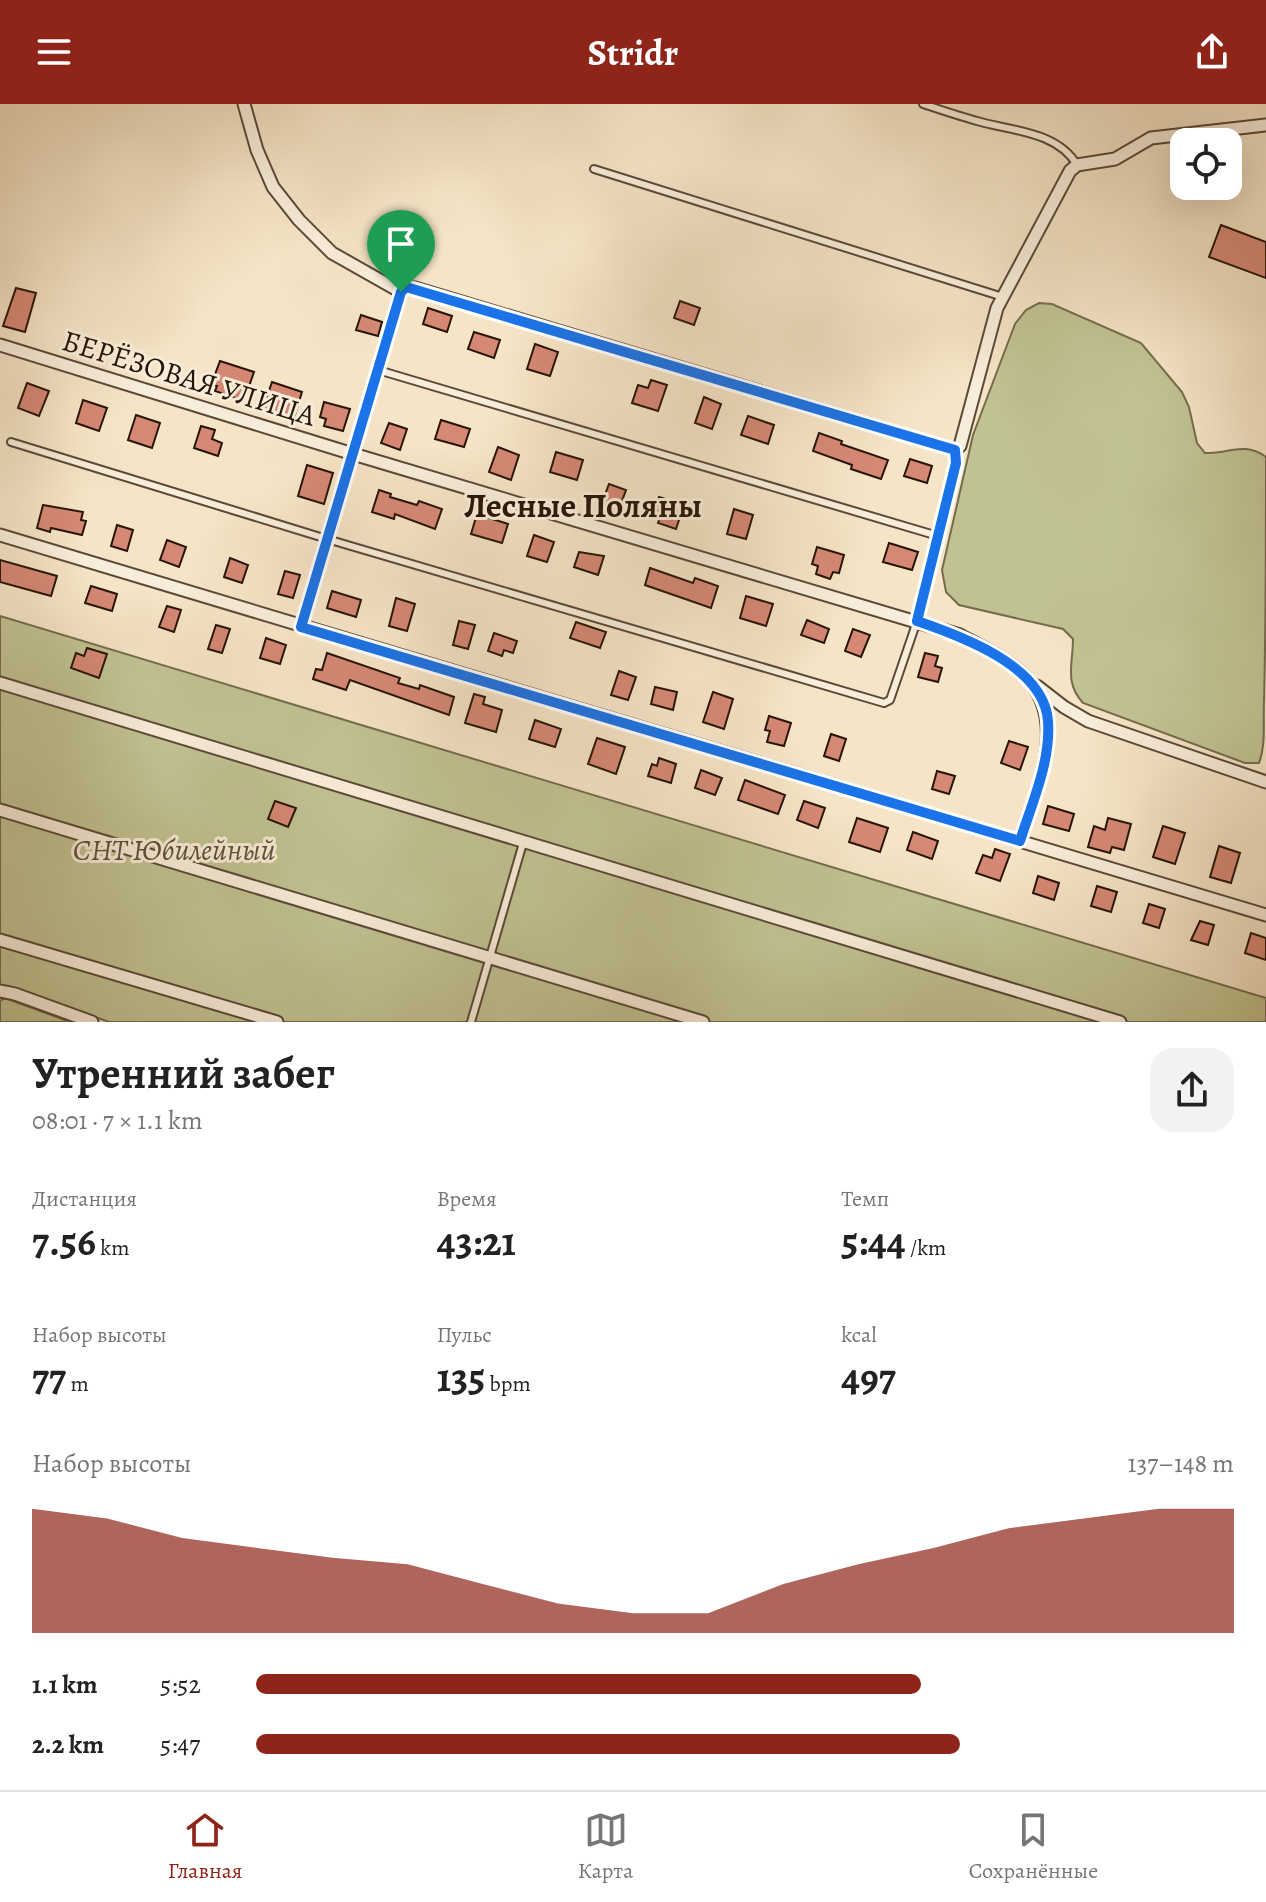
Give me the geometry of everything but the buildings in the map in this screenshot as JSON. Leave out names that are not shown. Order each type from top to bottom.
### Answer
[{"type":"street","points":[[244,104],[257,150],[273,187],[299,220],[332,253],[401,292]]},
{"type":"street","points":[[301,627],[401,292],[406,287],[955,450],[960,446],[997,308],[1070,171],[1077,165],[1115,159],[1135,145],[1167,134],[1211,133],[1266,125]]},
{"type":"street","name":"БЕРЁЗОВАЯ УЛИЦА","points":[[0,345],[960,635],[994,653],[1064,707],[1088,721],[1266,782]]},
{"type":"street","points":[[0,535],[1266,915]]},
{"type":"street","points":[[1020,841],[1047,743],[1046,707],[1030,681]]},
{"type":"street","points":[[0,683],[1120,1022]]},
{"type":"street","points":[[0,810],[703,1022]]},
{"type":"street","points":[[0,940],[277,1022]]},
{"type":"street","points":[[0,991],[92,1022]]},
{"type":"lane","points":[[923,104],[1050,141],[1069,151],[1077,165]]},
{"type":"lane","points":[[594,169],[1003,297]]},
{"type":"lane","points":[[378,370],[938,536]]},
{"type":"lane","points":[[11,442],[327,539],[884,703],[890,700],[917,621],[956,463],[955,450]]},
{"type":"lane","points":[[471,1022],[523,843]]},
{"type":"green space","points":[[1039,303],[1052,304],[1141,343],[1182,392],[1189,407],[1197,443],[1205,453],[1243,449],[1266,457],[1264,733],[1259,763],[1245,763],[1083,703],[1071,680],[1073,639],[1063,629],[959,605],[946,592],[942,570],[973,435],[1015,324],[1026,310]]},
{"type":"green space","name":"СНТ Юбилейный","points":[[0,616],[1266,998],[1266,1022],[109,1022],[0,985]]},
{"type":"green space","points":[[5,998],[70,1022],[0,1022],[0,1001]]},
{"type":"district","name":"Лесные Поляны","points":[[583,505]]},
{"type":"route","points":[[406,287],[415,288],[955,450],[956,463],[917,621],[960,635],[994,653],[1030,681],[1046,707],[1047,743],[1043,766],[1020,841],[301,627],[401,292],[406,287]]}]
